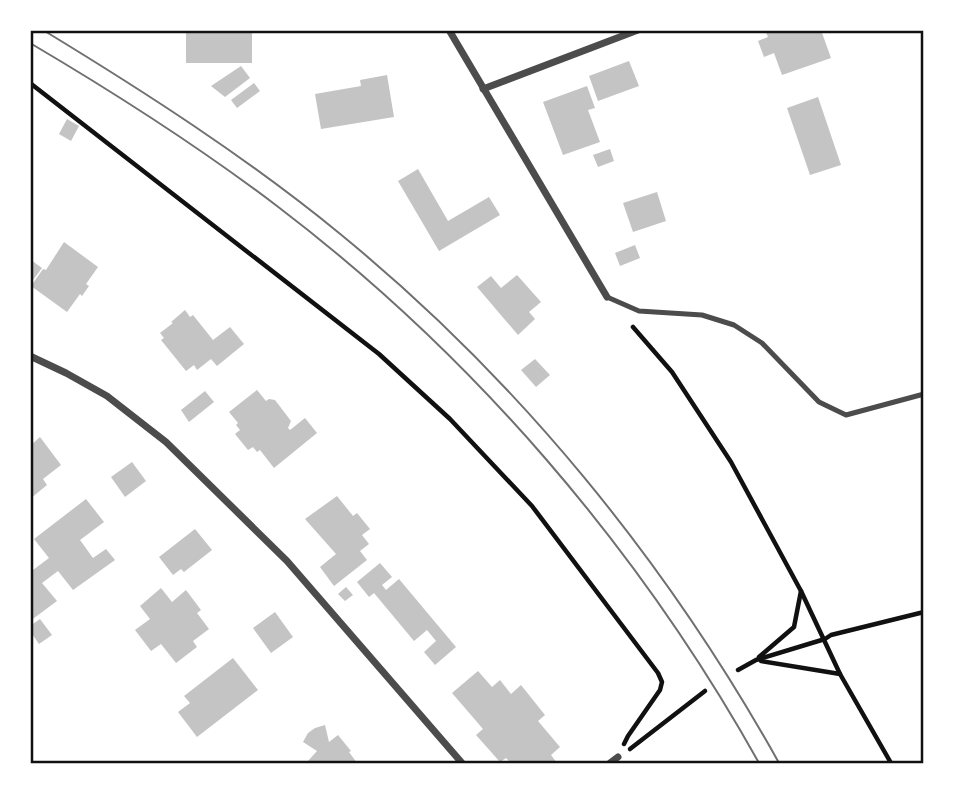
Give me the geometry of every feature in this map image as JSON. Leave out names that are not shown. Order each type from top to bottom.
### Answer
[{"type":"street","points":[[449,30],[607,297]]},
{"type":"street","points":[[484,89],[638,30]]},
{"type":"street","points":[[30,356],[107,396],[166,442],[287,561],[462,763]]},
{"type":"street","points":[[610,763],[618,757]]},
{"type":"lane","points":[[607,297],[639,311],[702,315],[734,325],[762,343],[819,402],[846,415],[924,394]]},
{"type":"path","points":[[30,83],[379,354],[450,419],[532,506],[658,673],[662,682],[660,690],[628,736],[618,757]]},
{"type":"path","points":[[632,325],[672,372],[731,462],[801,591],[840,674],[891,763]]},
{"type":"path","points":[[738,670],[756,660],[794,627],[801,591]]},
{"type":"path","points":[[756,660],[831,635],[924,612]]},
{"type":"path","points":[[756,660],[840,674]]},
{"type":"path","points":[[629,750],[705,691]]},
{"type":"building","points":[[186,30],[252,31],[252,63],[186,63]]},
{"type":"building","points":[[765,30],[821,30],[831,58],[782,75],[774,53],[764,57],[758,41],[768,37]]},
{"type":"building","points":[[629,61],[639,86],[598,101],[589,76]]},
{"type":"building","points":[[241,66],[250,78],[225,97],[211,86]]},
{"type":"building","points":[[387,75],[394,117],[321,129],[315,94],[361,86],[360,80]]},
{"type":"building","points":[[254,83],[260,91],[237,108],[231,100]]},
{"type":"building","points":[[587,86],[595,108],[588,110],[600,142],[563,155],[543,102]]},
{"type":"building","points":[[818,97],[841,165],[810,175],[787,108]]},
{"type":"building","points":[[67,119],[79,126],[71,141],[59,134]]},
{"type":"building","points":[[610,149],[614,161],[598,167],[593,155]]},
{"type":"building","points":[[418,169],[448,221],[489,197],[500,215],[439,251],[398,181]]},
{"type":"building","points":[[657,192],[666,221],[633,232],[623,203]]},
{"type":"building","points":[[64,242],[98,267],[86,284],[89,286],[67,312],[31,286],[43,269],[46,270]]},
{"type":"building","points":[[635,245],[640,258],[620,266],[615,253]]},
{"type":"building","points":[[30,261],[42,268],[30,284]]},
{"type":"building","points":[[517,275],[541,302],[529,312],[535,319],[518,335],[477,287],[491,276],[501,288]]},
{"type":"building","points":[[185,310],[190,317],[193,315],[213,340],[230,327],[244,344],[217,366],[211,359],[197,370],[194,365],[186,371],[161,340],[164,338],[160,333]]},
{"type":"building","points":[[535,359],[550,375],[536,387],[521,370]]},
{"type":"building","points":[[257,390],[266,401],[275,400],[291,421],[288,428],[290,430],[305,418],[317,433],[274,468],[260,450],[257,452],[253,447],[248,450],[235,434],[240,430],[229,412]]},
{"type":"building","points":[[205,391],[214,402],[189,422],[181,410]]},
{"type":"building","points":[[40,437],[61,465],[43,479],[47,485],[30,499],[30,446]]},
{"type":"building","points":[[132,462],[146,481],[125,497],[111,477]]},
{"type":"building","points":[[337,496],[353,516],[357,513],[370,529],[362,535],[369,544],[360,551],[367,560],[334,586],[320,567],[336,554],[305,519]]},
{"type":"building","points":[[86,499],[104,522],[80,540],[93,558],[106,549],[115,560],[73,590],[58,571],[42,583],[57,601],[30,621],[30,567],[33,570],[49,558],[34,539]]},
{"type":"building","points":[[195,529],[212,550],[184,572],[181,569],[173,575],[159,557]]},
{"type":"building","points":[[380,563],[392,577],[382,585],[386,590],[399,579],[456,647],[435,665],[424,652],[436,641],[427,630],[414,641],[374,593],[369,597],[357,582]]},
{"type":"building","points":[[346,587],[353,595],[345,601],[338,594]]},
{"type":"building","points":[[161,588],[172,602],[186,590],[201,610],[197,613],[209,629],[193,641],[197,647],[176,663],[161,644],[151,651],[135,630],[150,619],[140,606]]},
{"type":"building","points":[[275,612],[293,637],[271,653],[253,628]]},
{"type":"building","points":[[40,619],[52,635],[39,644],[30,631],[30,626]]},
{"type":"building","points":[[233,658],[258,690],[197,737],[178,712],[190,703],[184,696]]},
{"type":"building","points":[[478,671],[492,687],[500,680],[511,694],[521,685],[545,715],[538,721],[560,747],[551,755],[557,763],[511,763],[506,758],[500,762],[476,735],[483,729],[452,693]]},
{"type":"building","points":[[325,725],[329,742],[338,735],[357,763],[308,761],[317,751],[303,742],[308,733]]},
{"type":"tram line","points":[[43,30],[157,101],[304,205],[405,289],[468,349],[584,477],[638,545],[688,616],[779,763]]},
{"type":"tram line","points":[[30,43],[156,121],[277,206],[349,264],[418,326],[484,391],[546,460],[661,606],[712,683],[759,763]]}]
